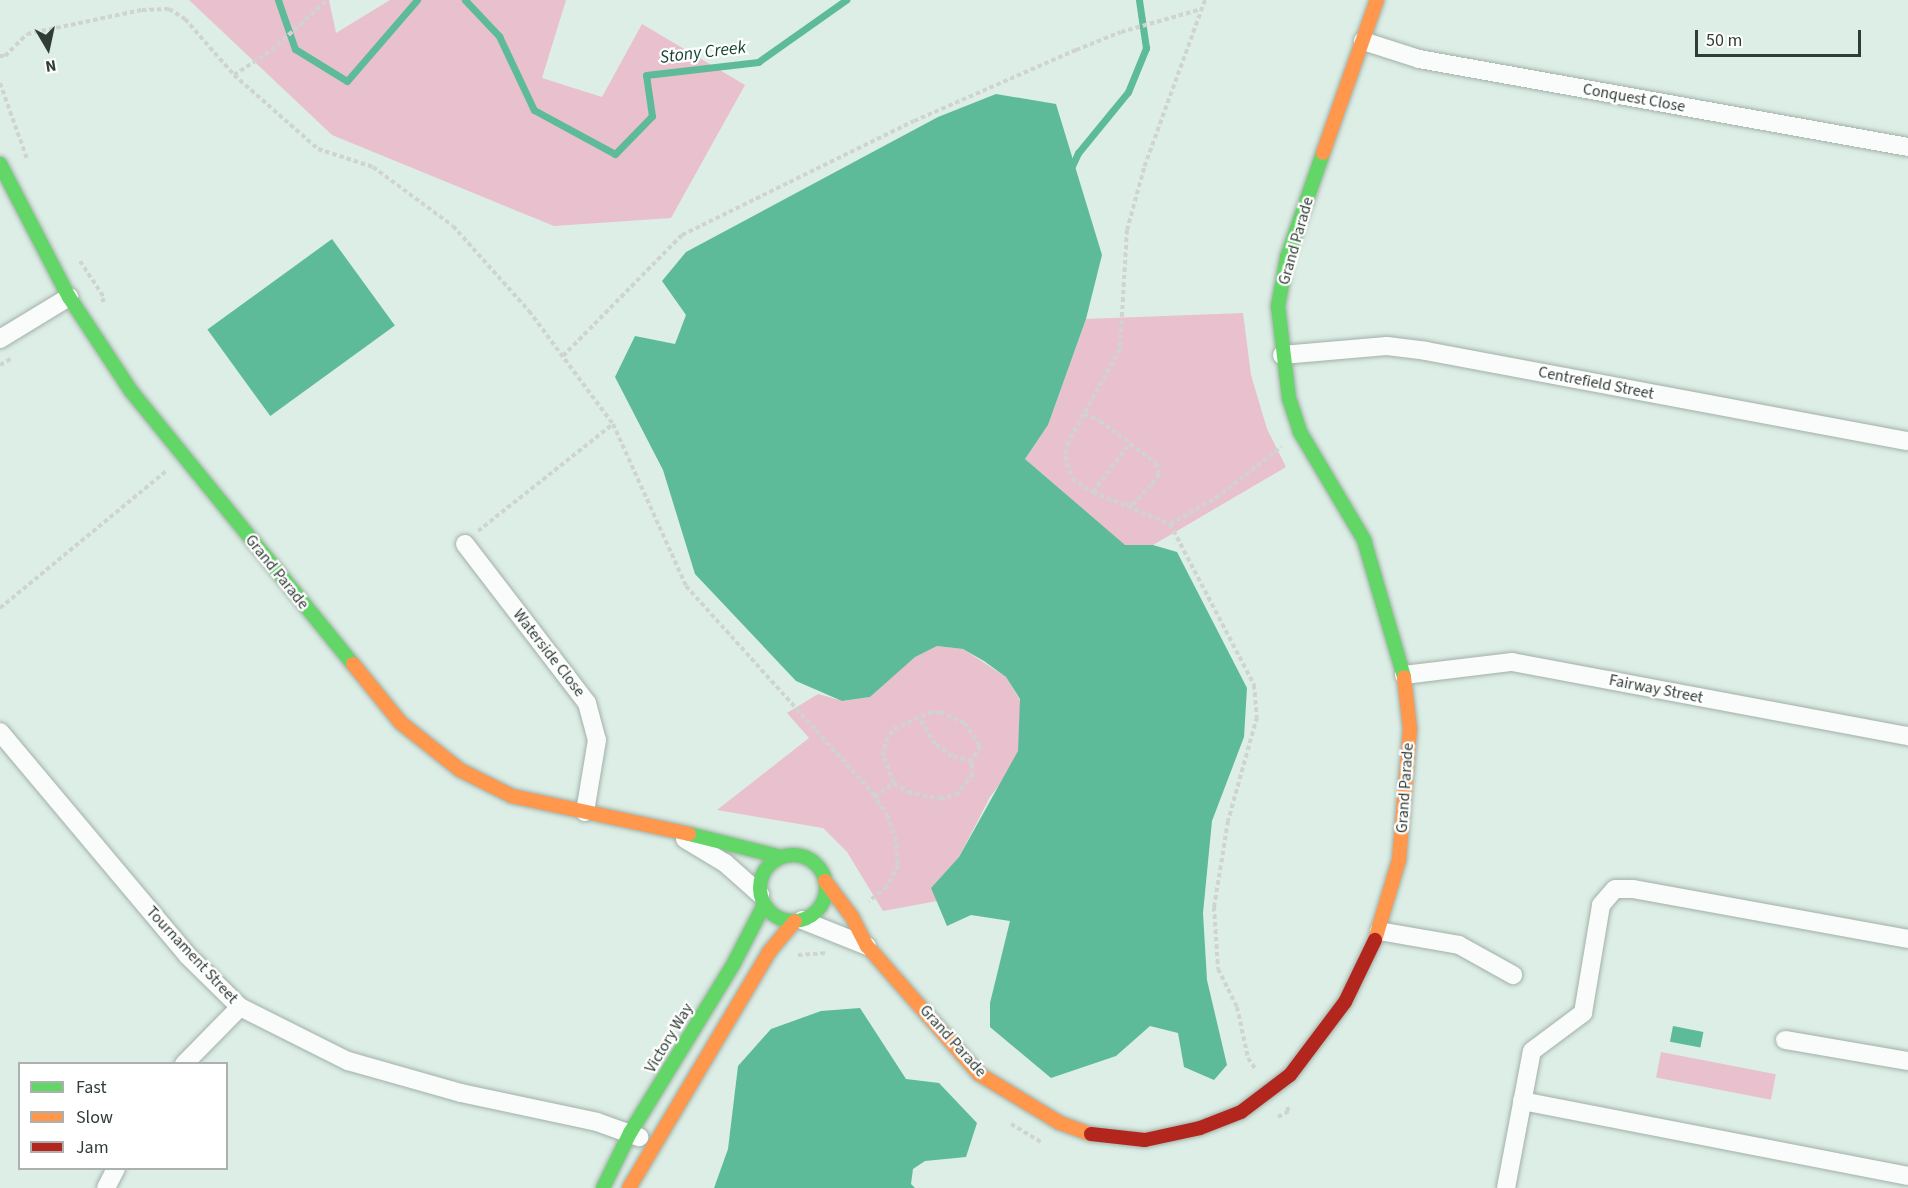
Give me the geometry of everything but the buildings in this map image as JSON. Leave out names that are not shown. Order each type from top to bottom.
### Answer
[{"type":"street","name":"Grand Parade","points":[[825,881],[852,917],[867,946],[987,1080],[1060,1123],[1102,1138],[1145,1140],[1200,1128],[1241,1112],[1290,1075],[1345,1002],[1379,932],[1399,860],[1410,729],[1404,675],[1364,540],[1300,432],[1282,355],[1278,306],[1287,257],[1377,0]]},
{"type":"street","name":"Conquest Close","points":[[1363,41],[1419,59],[1908,147]]},
{"type":"street","name":"Grand Parade","points":[[0,164],[69,297],[131,391],[401,723],[460,770],[512,796],[752,847],[781,857]]},
{"type":"street","points":[[0,339],[69,297]]},
{"type":"street","name":"Centrefield Street","points":[[1282,355],[1387,346],[1426,351],[1908,441]]},
{"type":"street","name":"Waterside Close","points":[[465,544],[587,702],[597,740],[585,812]]},
{"type":"street","name":"Fairway Street","points":[[1404,675],[1512,662],[1908,736]]},
{"type":"street","name":"Tournament Street","points":[[0,732],[187,955],[240,1007],[348,1062],[630,1133],[655,1145]]},
{"type":"street","name":"Grand Parade","points":[[675,832],[725,862],[762,900]]},
{"type":"street","points":[[629,1188],[769,952],[799,921],[822,904],[825,881],[813,862],[803,856],[781,857],[764,872],[762,900],[782,919],[799,921]]},
{"type":"street","points":[[1506,1188],[1532,1052],[1583,1013],[1600,905],[1616,889],[1633,889],[1908,939]]},
{"type":"street","name":"Victory Way","points":[[603,1188],[630,1133],[762,900]]},
{"type":"street","name":"Grand Parade","points":[[799,921],[867,946]]},
{"type":"street","points":[[1379,932],[1459,945],[1513,975]]},
{"type":"street","points":[[186,1062],[240,1007]]},
{"type":"street","points":[[1785,1040],[1908,1061]]},
{"type":"street","points":[[1522,1101],[1908,1176]]},
{"type":"street","points":[[106,1188],[115,1170]]},
{"type":"path","points":[[234,75],[272,50],[327,0]]},
{"type":"path","points":[[1205,0],[1144,168],[1127,230],[1120,349],[1084,414],[1065,456],[1072,479],[1093,492],[1170,524],[1254,686],[1257,717],[1228,821],[1214,907],[1218,969],[1237,1007],[1248,1058],[1256,1069]]},
{"type":"path","points":[[0,56],[5,56],[27,34],[142,10],[169,9],[185,19],[234,75],[318,149],[373,167],[453,226],[562,356],[613,424],[686,586],[875,797],[895,837],[898,865],[887,887],[866,904]]},
{"type":"path","points":[[562,356],[682,235],[914,121],[1121,32],[1202,9]]},
{"type":"path","points":[[0,83],[29,166]]},
{"type":"path","points":[[76,255],[105,299]]},
{"type":"path","points":[[1084,414],[1100,421],[1156,463],[1159,474],[1135,502],[1126,506]]},
{"type":"path","points":[[465,544],[492,516],[613,424]]},
{"type":"path","points":[[1093,492],[1129,444]]},
{"type":"path","points":[[1170,524],[1216,498],[1281,447]]},
{"type":"path","points":[[0,608],[183,457]]},
{"type":"path","points":[[940,712],[965,723],[980,746],[972,761],[967,785],[956,795],[940,799],[922,797],[894,783],[883,756],[886,741],[894,729],[920,718],[940,712]]},
{"type":"path","points":[[920,718],[935,744],[952,756],[972,761]]},
{"type":"path","points":[[875,797],[894,783]]},
{"type":"path","points":[[794,955],[834,955]]},
{"type":"path","points":[[1270,1121],[1290,1111]]},
{"type":"path","points":[[1002,1118],[1031,1138],[1053,1146]]},
{"type":"shaded area","points":[[189,0],[329,0],[336,33],[390,0],[566,0],[542,78],[602,97],[642,24],[745,85],[671,218],[554,226],[332,135]]},
{"type":"shaded area","points":[[996,94],[1056,104],[1102,255],[1086,319],[1048,425],[1025,459],[1125,545],[1153,545],[1177,552],[1247,688],[1244,737],[1212,821],[1203,913],[1207,980],[1227,1065],[1214,1080],[1184,1067],[1178,1033],[1150,1026],[1116,1056],[1051,1078],[990,1027],[990,1003],[1010,921],[971,915],[947,926],[931,888],[959,857],[1018,751],[1020,699],[1006,677],[984,661],[963,649],[937,646],[915,657],[870,697],[842,701],[796,681],[695,574],[663,470],[615,377],[635,336],[675,344],[686,315],[662,281],[686,252],[938,117]]},
{"type":"shaded area","points":[[332,239],[395,326],[270,416],[207,330]]},
{"type":"shaded area","points":[[1243,313],[1251,375],[1267,429],[1286,467],[1153,545],[1125,546],[1025,459],[1048,425],[1086,319]]},
{"type":"shaded area","points":[[937,646],[963,649],[1006,677],[1020,700],[1021,732],[1018,751],[1006,776],[990,797],[959,857],[931,888],[937,901],[883,911],[847,852],[823,828],[717,810],[809,738],[787,713],[818,694],[843,701],[870,697],[915,656]]},
{"type":"shaded area","points":[[860,1008],[906,1079],[939,1083],[977,1123],[966,1157],[925,1161],[913,1169],[911,1184],[915,1188],[714,1188],[728,1149],[738,1066],[771,1029],[821,1011]]},
{"type":"shaded area","points":[[1673,1026],[1703,1032],[1700,1048],[1670,1042]]},
{"type":"shaded area","points":[[1661,1052],[1776,1074],[1771,1100],[1656,1078]]},
{"type":"waterway","name":"Stony Creek","points":[[278,0],[295,49],[347,81],[417,0]]},
{"type":"waterway","name":"Stony Creek","points":[[465,0],[499,36],[534,110],[615,154],[652,116],[646,75],[758,62],[846,0]]},
{"type":"waterway","points":[[1071,168],[1078,153],[1128,92],[1146,48],[1139,0]]},
{"type":"traffic: fast","points":[[1323,153],[1287,257],[1278,306],[1289,398],[1300,432],[1364,540],[1404,677]]},
{"type":"traffic: fast","points":[[0,164],[69,297],[131,391],[353,664]]},
{"type":"traffic: fast","points":[[689,834],[781,857]]},
{"type":"traffic: fast","points":[[793,855],[806,858],[816,865],[823,875],[826,888],[823,901],[816,911],[806,918],[793,921],[780,918],[770,911],[763,901],[760,888],[763,875],[770,865],[780,858],[793,855]]},
{"type":"traffic: fast","points":[[603,1188],[630,1133],[734,963],[764,905]]},
{"type":"traffic: slow","points":[[1323,153],[1377,0]]},
{"type":"traffic: slow","points":[[353,664],[401,723],[460,770],[512,796],[689,834]]},
{"type":"traffic: slow","points":[[1375,940],[1399,860],[1410,729],[1404,677]]},
{"type":"traffic: slow","points":[[825,881],[852,917],[867,946],[979,1074],[1060,1123],[1091,1134]]},
{"type":"traffic: slow","points":[[629,1188],[769,952],[795,921]]},
{"type":"traffic: jam","points":[[1091,1134],[1145,1140],[1200,1128],[1241,1112],[1290,1075],[1345,1002],[1375,940]]}]
